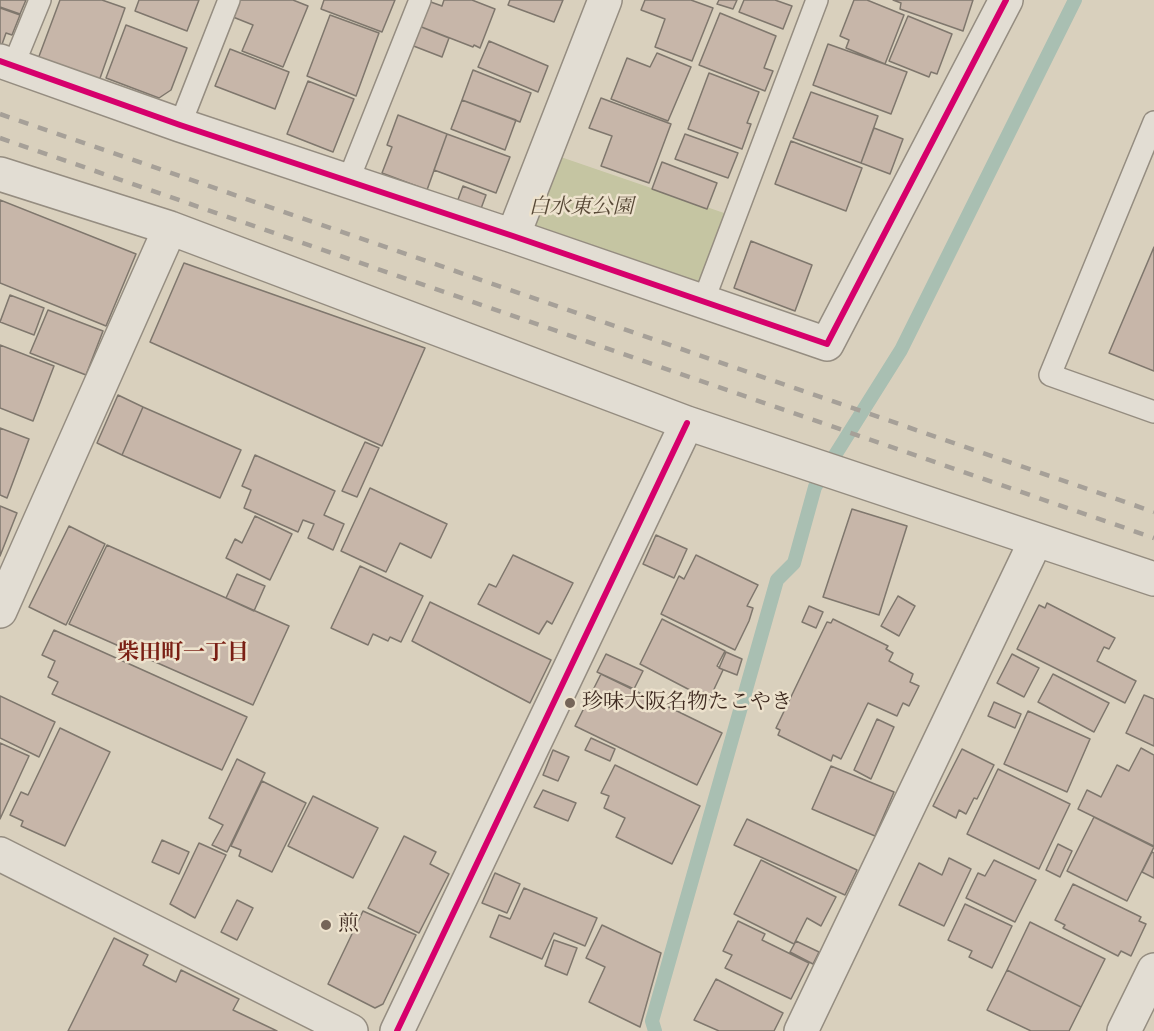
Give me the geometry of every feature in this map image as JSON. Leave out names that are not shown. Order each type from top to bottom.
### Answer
[{"type":"street","points":[[513,236],[605,0]]},
{"type":"street","points":[[6,64],[827,344],[1006,0]]},
{"type":"street","points":[[0,174],[170,228],[687,423],[1154,579]]},
{"type":"street","points":[[0,612],[170,228]]},
{"type":"street","points":[[397,1031],[687,423]]},
{"type":"street","points":[[801,1031],[1036,540]]},
{"type":"street","points":[[0,854],[351,1031]]},
{"type":"street","points":[[1124,1031],[1154,970]]},
{"type":"lane","points":[[6,64],[40,0]]},
{"type":"lane","points":[[180,125],[229,0]]},
{"type":"lane","points":[[348,182],[420,0]]},
{"type":"lane","points":[[703,302],[817,0]]},
{"type":"lane","points":[[1154,122],[1050,375],[1154,412]]},
{"type":"green space","name":"白水東公園","points":[[555,155],[727,214],[699,281],[680,284],[548,241],[530,218]]},
{"type":"building","points":[[0,0],[26,0],[20,14],[0,7]]},
{"type":"building","points":[[60,0],[102,0],[125,8],[99,81],[38,59]]},
{"type":"building","points":[[139,0],[199,0],[187,31],[135,11]]},
{"type":"building","points":[[240,0],[293,0],[308,6],[283,67],[242,51],[253,25],[233,17]]},
{"type":"building","points":[[324,0],[395,0],[382,32],[321,9]]},
{"type":"building","points":[[444,0],[472,0],[495,9],[480,48],[419,26],[428,1],[442,6]]},
{"type":"building","points":[[510,0],[563,0],[554,22],[508,5]]},
{"type":"building","points":[[645,0],[691,0],[713,8],[692,61],[655,47],[665,19],[641,10]]},
{"type":"building","points":[[719,0],[737,0],[733,9],[717,4]]},
{"type":"building","points":[[744,0],[775,0],[792,6],[783,29],[739,12]]},
{"type":"building","points":[[854,0],[867,0],[904,15],[885,64],[846,48],[849,40],[840,36]]},
{"type":"building","points":[[893,0],[973,0],[963,31],[900,9],[901,3]]},
{"type":"building","points":[[0,8],[20,15],[12,35],[6,33],[0,50]]},
{"type":"building","points":[[720,13],[776,36],[764,68],[773,71],[765,91],[699,65]]},
{"type":"building","points":[[330,15],[379,33],[356,96],[307,76]]},
{"type":"building","points":[[908,16],[952,34],[937,74],[931,72],[929,77],[889,61]]},
{"type":"building","points":[[126,25],[187,48],[171,90],[159,98],[106,78]]},
{"type":"building","points":[[419,26],[449,38],[442,57],[411,45]]},
{"type":"building","points":[[489,41],[548,66],[538,92],[478,67]]},
{"type":"building","points":[[828,44],[907,72],[891,114],[813,85]]},
{"type":"building","points":[[230,49],[289,72],[275,109],[215,86]]},
{"type":"building","points":[[657,53],[691,67],[668,121],[611,99],[627,58],[650,67]]},
{"type":"building","points":[[473,70],[531,93],[520,122],[462,100]]},
{"type":"building","points":[[709,73],[759,92],[747,123],[751,124],[742,149],[688,129]]},
{"type":"building","points":[[308,81],[354,99],[333,152],[287,134]]},
{"type":"building","points":[[811,92],[878,116],[861,163],[793,138]]},
{"type":"building","points":[[601,98],[671,124],[649,183],[601,166],[612,136],[589,128]]},
{"type":"building","points":[[462,100],[516,120],[505,150],[451,129]]},
{"type":"building","points":[[398,115],[447,134],[427,190],[382,173],[392,147],[387,145]]},
{"type":"building","points":[[874,128],[903,139],[890,174],[861,163]]},
{"type":"building","points":[[447,134],[510,157],[496,193],[434,170]]},
{"type":"building","points":[[685,134],[738,153],[728,178],[675,159]]},
{"type":"building","points":[[791,141],[862,168],[846,211],[775,184]]},
{"type":"building","points":[[662,162],[717,183],[707,209],[652,189]]},
{"type":"building","points":[[463,186],[486,195],[479,214],[456,205]]},
{"type":"building","points":[[0,200],[136,254],[106,326],[0,283]]},
{"type":"building","points":[[751,241],[812,265],[795,311],[734,288]]},
{"type":"building","points":[[1154,247],[1154,371],[1109,353]]},
{"type":"building","points":[[184,263],[425,348],[382,446],[150,342]]},
{"type":"building","points":[[10,295],[44,308],[34,335],[0,322]]},
{"type":"building","points":[[48,310],[103,331],[86,375],[30,353]]},
{"type":"building","points":[[0,345],[54,366],[33,421],[0,408]]},
{"type":"building","points":[[118,395],[143,407],[122,455],[97,443]]},
{"type":"building","points":[[143,407],[241,450],[220,498],[122,455]]},
{"type":"building","points":[[0,428],[29,439],[7,498],[0,495]]},
{"type":"building","points":[[365,442],[379,448],[357,497],[342,491]]},
{"type":"building","points":[[255,455],[335,491],[324,515],[344,524],[333,550],[308,538],[314,524],[303,520],[298,532],[244,508],[251,490],[242,486]]},
{"type":"building","points":[[370,488],[447,524],[431,558],[400,543],[386,572],[341,551]]},
{"type":"building","points":[[0,506],[17,513],[0,556]]},
{"type":"building","points":[[852,509],[907,526],[879,615],[823,597]]},
{"type":"building","points":[[255,516],[292,534],[270,580],[226,558],[235,539],[242,543]]},
{"type":"building","points":[[69,526],[105,544],[66,625],[29,607]]},
{"type":"building","points":[[656,535],[687,549],[674,578],[643,564]]},
{"type":"building","points":[[107,545],[289,626],[253,705],[69,624]]},
{"type":"building","points":[[513,555],[573,583],[552,624],[547,621],[539,634],[478,604],[489,584],[496,587]]},
{"type":"building","points":[[696,555],[758,585],[747,606],[753,608],[749,621],[735,650],[661,614],[679,576],[684,579]]},
{"type":"building","points":[[360,566],[423,596],[401,642],[390,637],[388,641],[373,634],[368,645],[331,628]]},
{"type":"building","points":[[237,574],[265,586],[254,611],[226,598]]},
{"type":"building","points":[[898,596],[915,606],[899,636],[881,626]]},
{"type":"building","points":[[430,602],[551,660],[530,703],[412,641]]},
{"type":"building","points":[[1047,603],[1115,638],[1109,649],[1104,647],[1097,661],[1136,681],[1125,703],[1017,649],[1039,605],[1045,608]]},
{"type":"building","points":[[809,606],[823,612],[816,628],[802,622]]},
{"type":"building","points":[[662,619],[725,651],[717,666],[723,670],[709,700],[640,664]]},
{"type":"building","points":[[833,619],[888,646],[886,649],[893,653],[889,661],[913,674],[910,682],[919,686],[909,706],[903,703],[897,716],[868,703],[841,759],[833,755],[831,761],[778,735],[780,730],[776,728],[827,622],[831,623]]},
{"type":"building","points":[[54,630],[247,717],[222,770],[52,694],[58,682],[48,677],[55,661],[42,655]]},
{"type":"building","points":[[726,652],[742,659],[737,675],[719,668]]},
{"type":"building","points":[[606,654],[643,671],[634,689],[597,672]]},
{"type":"building","points":[[1012,654],[1039,668],[1024,697],[997,683]]},
{"type":"building","points":[[601,674],[722,733],[697,785],[575,726]]},
{"type":"building","points":[[1053,674],[1109,703],[1094,732],[1038,702]]},
{"type":"building","points":[[1144,695],[1154,699],[1154,746],[1126,733]]},
{"type":"building","points":[[0,696],[55,722],[39,757],[0,738]]},
{"type":"building","points":[[994,702],[1021,714],[1015,728],[988,716]]},
{"type":"building","points":[[1028,711],[1090,739],[1067,792],[1004,764]]},
{"type":"building","points":[[877,719],[894,727],[871,779],[854,770]]},
{"type":"building","points":[[60,728],[110,752],[65,846],[21,826],[23,821],[10,815],[21,792],[28,795]]},
{"type":"building","points":[[591,738],[615,749],[610,761],[585,750]]},
{"type":"building","points":[[0,743],[29,756],[0,819]]},
{"type":"building","points":[[1141,748],[1154,755],[1154,846],[1078,809],[1087,790],[1101,797],[1117,765],[1129,771]]},
{"type":"building","points":[[962,749],[994,765],[977,799],[974,798],[966,814],[959,810],[956,818],[933,806]]},
{"type":"building","points":[[553,750],[569,757],[558,781],[543,775]]},
{"type":"building","points":[[237,759],[265,773],[227,852],[212,845],[223,825],[209,818]]},
{"type":"building","points":[[615,765],[700,806],[672,864],[616,837],[625,818],[604,808],[609,796],[601,793]]},
{"type":"building","points":[[831,766],[894,792],[875,836],[812,809]]},
{"type":"building","points":[[998,769],[1070,804],[1039,869],[967,834]]},
{"type":"building","points":[[262,781],[306,803],[272,872],[239,856],[241,850],[231,846]]},
{"type":"building","points":[[543,790],[576,803],[568,821],[534,807]]},
{"type":"building","points":[[313,796],[378,828],[353,878],[288,846]]},
{"type":"building","points":[[1094,817],[1154,847],[1127,901],[1067,871]]},
{"type":"building","points":[[747,819],[857,870],[845,895],[734,845]]},
{"type":"building","points":[[404,836],[436,852],[430,864],[449,874],[419,933],[368,908]]},
{"type":"building","points":[[162,840],[189,852],[179,874],[152,862]]},
{"type":"building","points":[[199,843],[226,855],[195,918],[170,904]]},
{"type":"building","points":[[1058,844],[1072,851],[1060,877],[1046,870]]},
{"type":"building","points":[[1152,852],[1154,853],[1154,878],[1142,872]]},
{"type":"building","points":[[949,858],[971,869],[944,926],[899,905],[919,863],[942,875]]},
{"type":"building","points":[[761,860],[836,897],[821,926],[807,918],[794,944],[734,914]]},
{"type":"building","points":[[994,860],[1036,880],[1015,922],[966,898],[978,873],[985,876]]},
{"type":"building","points":[[495,873],[520,884],[507,913],[482,903]]},
{"type":"building","points":[[1073,884],[1141,917],[1139,921],[1146,924],[1131,956],[1121,951],[1118,956],[1063,928],[1065,925],[1055,920]]},
{"type":"building","points":[[524,888],[597,918],[585,946],[554,933],[542,959],[490,937],[499,915],[510,919]]},
{"type":"building","points":[[237,900],[253,908],[237,940],[221,932]]},
{"type":"building","points":[[965,904],[1012,926],[992,968],[969,957],[972,951],[948,940]]},
{"type":"building","points":[[363,911],[416,935],[383,1004],[375,1008],[328,984]]},
{"type":"building","points":[[738,921],[765,934],[762,940],[809,963],[791,999],[725,968],[732,955],[723,951]]},
{"type":"building","points":[[1030,922],[1105,959],[1081,1007],[1007,970]]},
{"type":"building","points":[[602,925],[661,953],[640,1027],[589,1002],[605,967],[586,958]]},
{"type":"building","points":[[114,938],[148,955],[143,965],[176,982],[181,970],[239,999],[233,1010],[277,1031],[68,1031]]},
{"type":"building","points":[[554,940],[577,948],[567,975],[545,966]]},
{"type":"building","points":[[796,941],[819,952],[813,964],[790,952]]},
{"type":"building","points":[[1007,970],[1081,1007],[1069,1031],[1031,1031],[987,1010]]},
{"type":"building","points":[[716,979],[783,1013],[774,1031],[719,1031],[694,1020]]},
{"type":"waterway","points":[[655,1031],[652,1021],[777,580],[794,563],[815,487],[901,350],[1075,0]]},
{"type":"railway","points":[[0,114],[1154,512]]},
{"type":"railway","points":[[0,138],[1154,538]]},
{"type":"cycle path","points":[[0,61],[180,125],[827,344],[1006,0]]},
{"type":"cycle path","points":[[397,1031],[687,423]]},
{"type":"place","name":"珍味大阪名物たこやき","points":[[570,703]]},
{"type":"place","name":"煎","points":[[326,925]]},
{"type":"district","name":"柴田町一丁目","points":[[183,654]]}]
